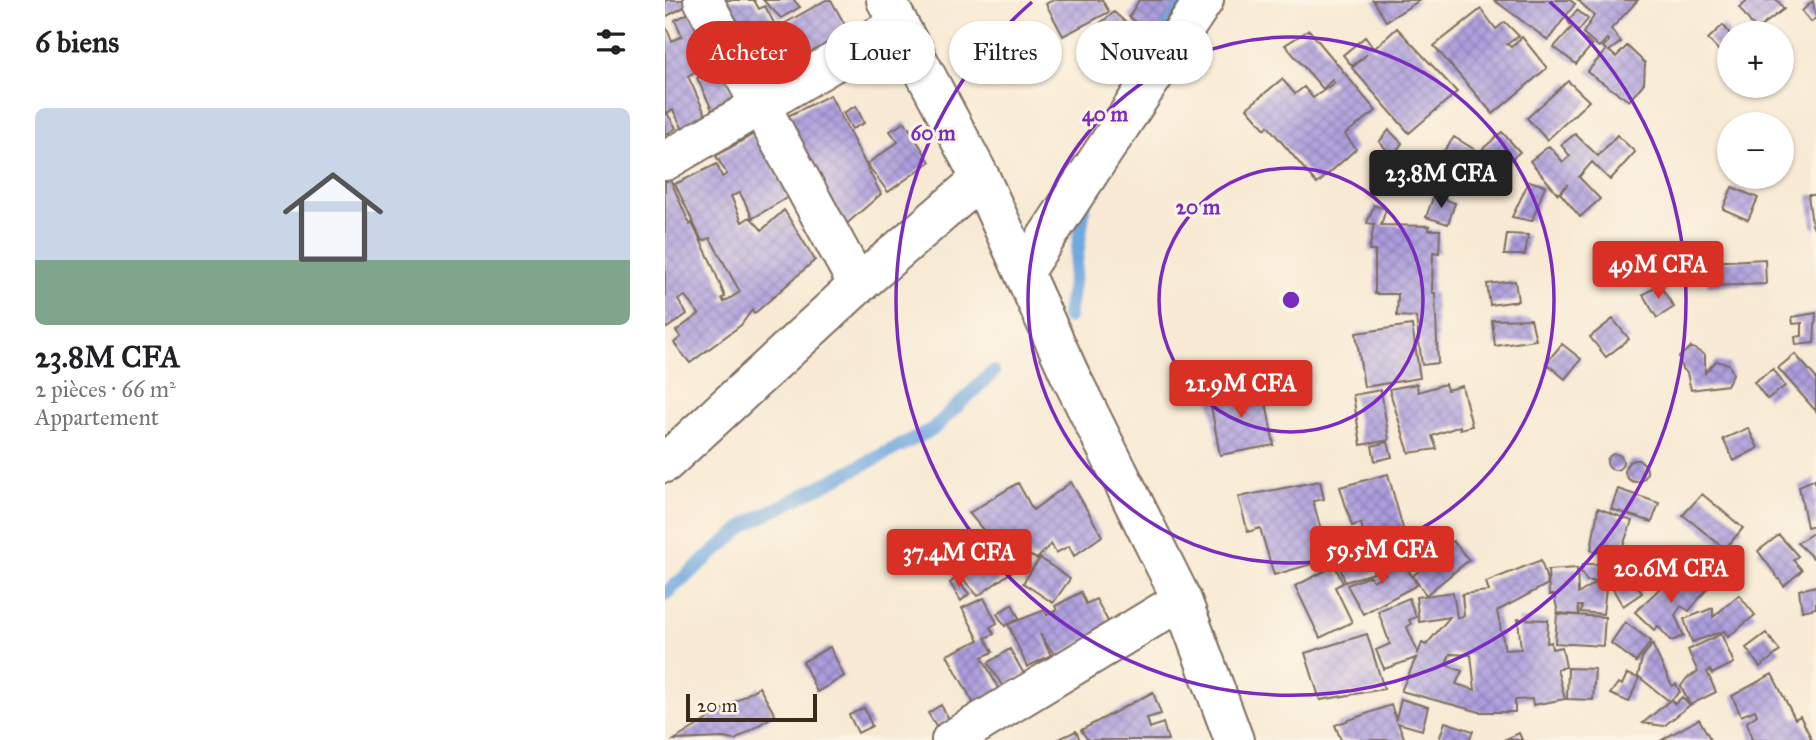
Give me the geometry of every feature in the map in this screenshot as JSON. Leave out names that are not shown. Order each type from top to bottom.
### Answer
[{"type":"street","points":[[703,0],[858,285]]},
{"type":"street","points":[[1024,271],[1204,0]]},
{"type":"street","points":[[665,161],[762,105],[893,12],[981,179],[1070,374],[1182,600],[1234,740]]},
{"type":"street","points":[[665,463],[858,285],[981,179]]},
{"type":"street","points":[[951,740],[1182,600]]},
{"type":"building","points":[[665,0],[685,0],[688,5],[665,17]]},
{"type":"building","points":[[721,0],[754,0],[759,9],[765,6],[773,21],[731,21]]},
{"type":"building","points":[[763,0],[794,0],[800,7],[781,18]]},
{"type":"building","points":[[826,0],[831,0],[843,21],[825,21],[825,52],[811,60],[811,21],[789,21]]},
{"type":"building","points":[[1053,0],[1102,0],[1109,12],[1092,21],[1076,21],[1076,29],[1063,36],[1062,21],[1055,21],[1046,4]]},
{"type":"building","points":[[1139,0],[1179,0],[1165,21],[1135,21],[1129,17]]},
{"type":"building","points":[[1373,0],[1420,0],[1386,21]]},
{"type":"building","points":[[1494,0],[1570,0],[1575,4],[1548,40]]},
{"type":"building","points":[[1578,0],[1638,0],[1611,29],[1621,42],[1609,51],[1616,57],[1627,46],[1645,63],[1644,83],[1629,101],[1587,72],[1606,50],[1603,47],[1609,41],[1607,39],[1599,47],[1583,33],[1594,16]]},
{"type":"building","points":[[1748,0],[1777,0],[1784,9],[1768,21],[1749,21],[1739,7]]},
{"type":"building","points":[[1813,1],[1816,18],[1811,22],[1802,11]]},
{"type":"building","points":[[1481,9],[1496,29],[1505,22],[1519,36],[1507,44],[1511,47],[1522,37],[1547,68],[1493,114],[1434,46]]},
{"type":"building","points":[[1577,10],[1588,19],[1577,33],[1592,45],[1576,64],[1554,47],[1572,27],[1568,21]]},
{"type":"building","points":[[691,12],[696,21],[686,21],[686,84],[692,84],[707,118],[684,131],[673,110],[667,113],[676,128],[665,135],[665,25],[672,41],[682,36],[675,20]]},
{"type":"building","points":[[1114,12],[1124,21],[1103,21]]},
{"type":"building","points":[[1397,28],[1457,92],[1409,133],[1352,68],[1367,54],[1352,66],[1343,55],[1365,37],[1374,49]]},
{"type":"building","points":[[1309,30],[1376,111],[1345,134],[1356,149],[1317,184],[1268,126],[1265,129],[1247,108],[1282,79],[1295,94],[1304,87],[1313,98],[1334,83],[1332,80],[1323,89],[1285,45]]},
{"type":"building","points":[[1717,31],[1717,49],[1708,39]]},
{"type":"building","points":[[1568,81],[1589,101],[1547,140],[1527,118]]},
{"type":"building","points":[[700,84],[729,84],[737,103],[714,114]]},
{"type":"building","points":[[830,95],[881,194],[843,227],[782,119]]},
{"type":"building","points":[[856,106],[864,123],[852,129],[843,113]]},
{"type":"building","points":[[905,122],[930,162],[888,192],[867,164],[898,142],[890,131]]},
{"type":"building","points":[[1389,130],[1402,143],[1393,156],[1379,142]]},
{"type":"building","points":[[1502,132],[1520,152],[1490,177],[1475,168],[1467,178],[1437,161],[1454,137],[1479,152]]},
{"type":"building","points":[[754,134],[790,196],[753,218],[740,193],[731,196],[742,222],[750,217],[762,230],[784,210],[815,260],[754,314],[752,310],[741,325],[690,363],[674,343],[681,337],[676,331],[699,314],[685,296],[678,300],[687,314],[667,328],[665,325],[665,182],[670,179],[690,225],[692,223],[711,262],[725,297],[722,298],[724,302],[740,292],[710,238],[702,241],[675,184],[717,164],[722,177],[727,174],[716,156]]},
{"type":"building","points":[[1575,134],[1598,156],[1617,135],[1635,152],[1610,180],[1592,162],[1579,177],[1600,199],[1580,217],[1560,193],[1568,184],[1558,194],[1530,161],[1549,146],[1563,162],[1570,156],[1561,145]]},
{"type":"building","points":[[1402,157],[1428,172],[1415,194],[1389,180]]},
{"type":"building","points":[[1529,181],[1545,186],[1532,221],[1512,217]]},
{"type":"building","points":[[1731,189],[1758,198],[1748,220],[1723,209]]},
{"type":"building","points":[[1434,195],[1455,203],[1448,224],[1426,217]]},
{"type":"building","points":[[1808,195],[1816,195],[1816,231],[1812,225]]},
{"type":"building","points":[[1374,205],[1386,209],[1381,225],[1429,226],[1429,230],[1440,230],[1439,253],[1433,252],[1432,293],[1435,293],[1438,363],[1422,365],[1416,317],[1397,316],[1398,294],[1375,294],[1375,251],[1369,251],[1374,224],[1367,223]]},
{"type":"building","points":[[1507,234],[1528,235],[1525,255],[1504,255]]},
{"type":"building","points":[[1765,259],[1766,284],[1707,286],[1707,262]]},
{"type":"building","points":[[1515,281],[1518,301],[1490,305],[1487,284]]},
{"type":"building","points":[[1659,284],[1674,307],[1657,318],[1643,295]]},
{"type":"building","points":[[1816,313],[1814,343],[1796,345],[1795,337],[1802,336],[1802,323],[1793,324],[1792,317]]},
{"type":"building","points":[[1531,319],[1536,340],[1495,346],[1492,320]]},
{"type":"building","points":[[1613,319],[1629,339],[1606,357],[1590,337]]},
{"type":"building","points":[[1412,325],[1420,378],[1364,387],[1356,333]]},
{"type":"building","points":[[1562,344],[1581,359],[1565,379],[1546,363]]},
{"type":"building","points":[[1691,347],[1705,355],[1705,373],[1716,361],[1729,364],[1733,374],[1727,385],[1691,390],[1679,357]]},
{"type":"building","points":[[1795,354],[1816,378],[1816,411],[1778,368]]},
{"type":"building","points":[[1773,369],[1785,386],[1767,399],[1754,382]]},
{"type":"building","points":[[1290,378],[1292,393],[1274,397],[1271,382]]},
{"type":"building","points":[[1417,384],[1418,392],[1445,384],[1447,390],[1462,386],[1472,426],[1460,429],[1460,426],[1432,436],[1437,449],[1409,453],[1389,389]]},
{"type":"building","points":[[1263,386],[1274,445],[1220,455],[1209,395]]},
{"type":"building","points":[[1381,390],[1389,440],[1361,445],[1353,395]]},
{"type":"building","points":[[1748,428],[1758,448],[1734,461],[1723,439]]},
{"type":"building","points":[[1388,442],[1392,457],[1375,461],[1372,446]]},
{"type":"building","points":[[1612,454],[1618,454],[1623,462],[1621,468],[1612,470],[1607,465],[1607,459]]},
{"type":"building","points":[[1636,460],[1644,463],[1647,471],[1644,479],[1636,482],[1628,479],[1625,471],[1628,463]]},
{"type":"building","points":[[1388,474],[1404,532],[1366,542],[1361,523],[1352,526],[1340,487]]},
{"type":"building","points":[[1815,479],[1816,525],[1807,527],[1799,486]]},
{"type":"building","points":[[1320,481],[1324,499],[1313,501],[1329,559],[1274,575],[1260,528],[1248,532],[1238,497]]},
{"type":"building","points":[[1071,482],[1102,536],[1074,556],[1069,546],[1056,553],[1051,544],[1037,559],[989,537],[969,513],[1018,483],[1033,510]]},
{"type":"building","points":[[1618,489],[1659,503],[1652,522],[1611,509]]},
{"type":"building","points":[[1702,494],[1743,528],[1725,549],[1683,515]]},
{"type":"building","points":[[1598,508],[1632,521],[1618,559],[1591,550]]},
{"type":"building","points":[[1815,532],[1816,556],[1813,558],[1797,543]]},
{"type":"building","points":[[1779,535],[1798,556],[1793,560],[1802,570],[1784,586],[1758,551]]},
{"type":"building","points":[[986,539],[1014,570],[978,596],[951,566]]},
{"type":"building","points":[[1453,541],[1469,560],[1426,595],[1413,576]]},
{"type":"building","points":[[1363,543],[1374,573],[1345,582],[1335,553]]},
{"type":"building","points":[[1390,555],[1397,568],[1405,564],[1417,585],[1363,614],[1347,585],[1370,576],[1373,581],[1385,574],[1378,561]]},
{"type":"building","points":[[1040,558],[1070,579],[1053,603],[1023,583]]},
{"type":"building","points":[[1652,559],[1660,562],[1663,570],[1660,578],[1652,581],[1644,578],[1641,570],[1644,562]]},
{"type":"building","points":[[1332,560],[1343,583],[1335,587],[1352,622],[1320,638],[1295,586],[1327,570],[1324,564]]},
{"type":"building","points":[[1541,560],[1548,584],[1497,611],[1505,650],[1521,649],[1518,619],[1548,620],[1547,643],[1551,642],[1552,649],[1562,647],[1566,667],[1557,669],[1565,699],[1533,705],[1532,699],[1515,700],[1515,712],[1480,712],[1401,691],[1416,658],[1384,669],[1376,650],[1390,644],[1378,611],[1409,598],[1416,617],[1409,620],[1411,624],[1407,627],[1418,653],[1422,643],[1426,645],[1450,617],[1419,622],[1416,597],[1453,592],[1457,617],[1464,616],[1462,594],[1489,591],[1486,582]],"holes":[[[1450,654],[1471,655],[1475,690],[1456,684],[1462,671],[1446,665]]]},
{"type":"building","points":[[1583,564],[1600,564],[1604,574],[1597,581],[1587,581],[1581,572]]},
{"type":"building","points":[[1577,568],[1578,594],[1599,580],[1606,589],[1603,614],[1581,612],[1582,606],[1578,606],[1579,615],[1558,613],[1554,595],[1549,595],[1548,570]]},
{"type":"building","points":[[1676,573],[1691,584],[1696,579],[1708,588],[1689,611],[1681,606],[1675,615],[1684,636],[1671,641],[1658,626],[1654,630],[1635,612]]},
{"type":"building","points":[[1629,574],[1642,593],[1623,606],[1611,586]]},
{"type":"building","points":[[956,578],[969,594],[961,601],[950,583]]},
{"type":"building","points":[[1816,586],[1816,608],[1802,611],[1799,590]]},
{"type":"building","points":[[1081,592],[1086,604],[1096,599],[1110,625],[1056,657],[1040,634],[1051,655],[1027,667],[1008,624],[1005,626],[997,614],[1012,604],[1019,618],[1009,624],[1045,610],[1047,615],[1057,610],[1055,606]]},
{"type":"building","points":[[1739,595],[1755,615],[1728,637],[1724,631],[1692,642],[1684,619],[1713,608],[1713,617]]},
{"type":"building","points":[[984,598],[997,623],[990,627],[994,634],[985,638],[993,652],[982,657],[999,690],[974,704],[947,655],[979,640],[962,608]]},
{"type":"building","points":[[1557,614],[1605,617],[1603,646],[1555,643]]},
{"type":"building","points":[[1625,622],[1651,641],[1636,662],[1611,643]]},
{"type":"building","points":[[1766,633],[1780,651],[1760,667],[1746,648]]},
{"type":"building","points":[[1367,634],[1384,689],[1320,700],[1305,653]]},
{"type":"building","points":[[1721,634],[1734,663],[1712,674],[1710,670],[1707,672],[1716,692],[1690,705],[1681,686],[1687,678],[1698,672],[1688,650]]},
{"type":"building","points":[[1652,644],[1672,686],[1676,684],[1680,692],[1671,700],[1675,704],[1682,697],[1690,705],[1664,726],[1643,723],[1669,701],[1638,676],[1642,658]]},
{"type":"building","points":[[830,647],[844,676],[817,692],[803,662]]},
{"type":"building","points":[[1010,649],[1024,674],[1003,687],[988,663]]},
{"type":"building","points":[[1568,668],[1595,669],[1593,700],[1567,699]]},
{"type":"building","points":[[1627,674],[1639,678],[1629,702],[1610,694],[1618,683],[1622,685]]},
{"type":"building","points":[[1772,674],[1795,719],[1800,716],[1812,740],[1752,740],[1747,722],[1757,715],[1755,710],[1741,716],[1732,696]]},
{"type":"building","points":[[759,687],[775,715],[735,740],[674,740]]},
{"type":"building","points":[[1153,692],[1161,714],[1147,718],[1150,728],[1163,723],[1168,740],[1088,740],[1081,730]]},
{"type":"building","points":[[1401,699],[1428,707],[1422,730],[1398,723],[1405,740],[1341,740],[1335,725],[1391,705],[1396,719]]},
{"type":"building","points":[[941,705],[949,719],[936,726],[928,713]]},
{"type":"building","points":[[864,708],[872,726],[858,733],[849,715]]},
{"type":"building","points":[[1699,719],[1711,740],[1662,740]]},
{"type":"building","points":[[1445,722],[1473,731],[1469,740],[1439,740]]},
{"type":"building","points":[[1076,731],[1080,740],[1057,740]]},
{"type":"building","points":[[1519,733],[1522,740],[1504,740]]},
{"type":"waterway","points":[[1165,21],[1179,0]]},
{"type":"waterway","points":[[1068,317],[1085,200]]},
{"type":"waterway","points":[[665,594],[747,524],[933,429],[993,372]]}]
